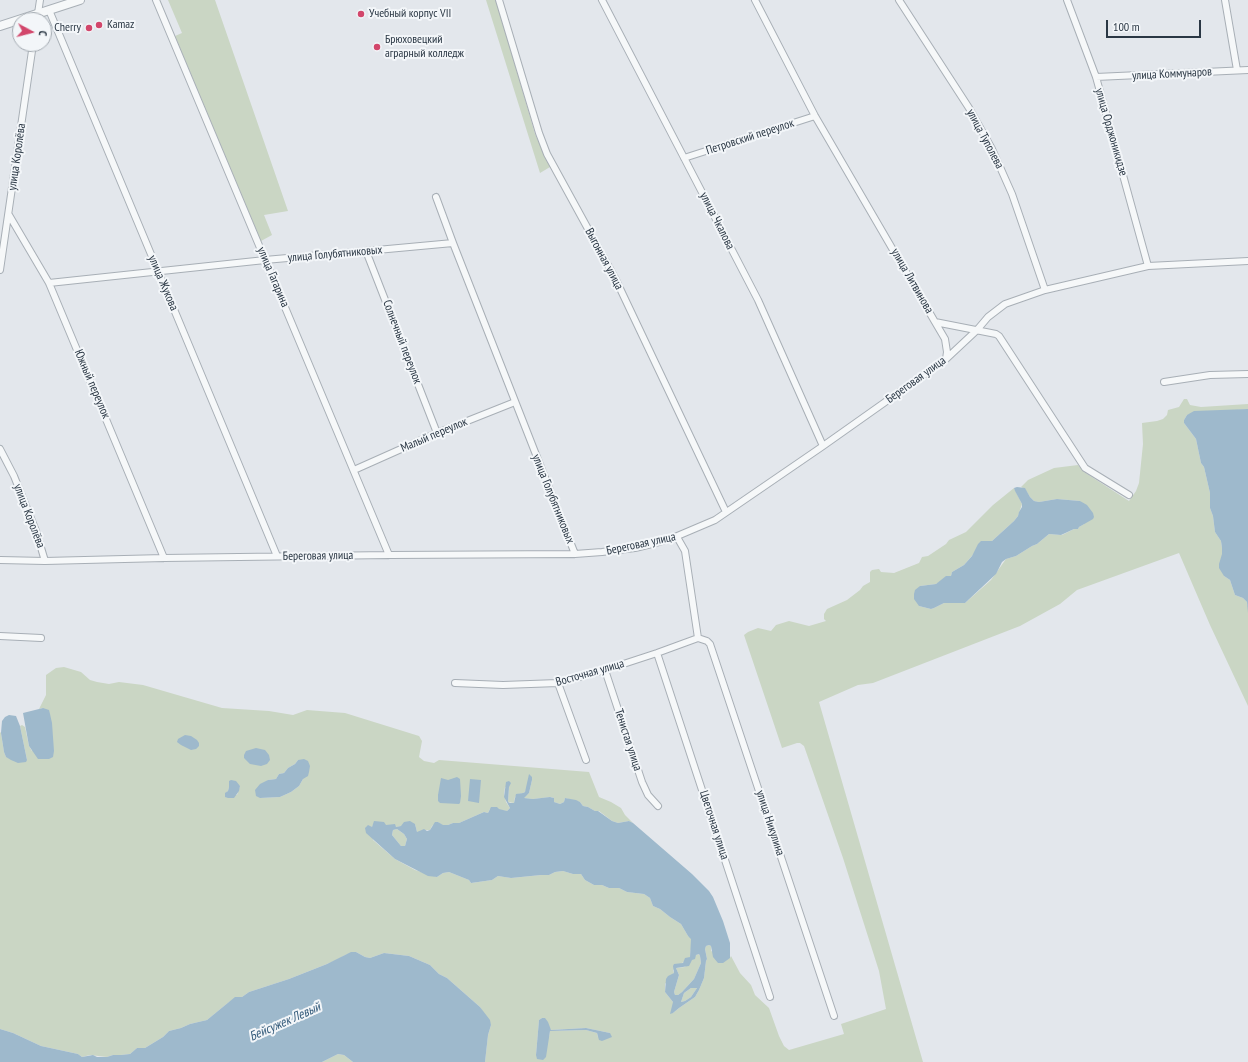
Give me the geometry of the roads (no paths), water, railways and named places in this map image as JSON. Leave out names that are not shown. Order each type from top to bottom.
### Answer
[{"type":"street","points":[[38,12],[40,0]]},
{"type":"street","points":[[46,12],[80,0]]},
{"type":"street","name":"улица Гагарина","points":[[156,0],[389,555]]},
{"type":"street","name":"Выгонная улица","points":[[499,0],[539,133],[547,154],[616,280],[726,512]]},
{"type":"street","name":"улица Чкалова","points":[[602,0],[758,300],[823,446]]},
{"type":"street","name":"улица Литвинова","points":[[755,0],[816,116],[935,322],[996,334],[1001,338],[1085,468],[1129,495]]},
{"type":"street","name":"улица Туполева","points":[[899,0],[969,108],[992,149],[1012,194],[1045,290]]},
{"type":"street","name":"улица Орджоникидзе","points":[[1067,0],[1096,77],[1148,266]]},
{"type":"street","points":[[1225,0],[1237,70]]},
{"type":"street","name":"улица Жукова","points":[[49,10],[277,556]]},
{"type":"street","points":[[0,26],[12,23]]},
{"type":"street","name":"улица Королёва","points":[[0,270],[32,52]]},
{"type":"street","name":"улица Коммунаров","points":[[1096,77],[1248,70]]},
{"type":"street","name":"Петровский переулок","points":[[684,158],[816,116]]},
{"type":"street","name":"улица Голубятниковых","points":[[436,197],[575,554]]},
{"type":"street","name":"Южный переулок","points":[[9,215],[49,283],[164,558]]},
{"type":"street","name":"улица Голубятниковых","points":[[49,283],[453,242]]},
{"type":"street","name":"Солнечный переулок","points":[[366,252],[437,433]]},
{"type":"street","name":"Береговая улица","points":[[0,560],[46,561],[277,556],[575,554],[635,548],[677,536],[710,523],[823,446],[946,359],[977,330],[988,317],[1005,304],[1045,290],[1148,266],[1248,261]]},
{"type":"street","points":[[935,322],[945,339],[947,352],[946,359]]},
{"type":"street","points":[[1164,382],[1210,375],[1248,374]]},
{"type":"street","name":"Малый переулок","points":[[354,470],[437,433],[515,402]]},
{"type":"street","name":"улица Королёва","points":[[0,449],[19,489],[46,561]]},
{"type":"street","points":[[677,536],[684,551],[698,638]]},
{"type":"street","points":[[0,636],[41,638]]},
{"type":"street","name":"Восточная улица","points":[[455,683],[503,685],[558,683],[657,654],[698,638]]},
{"type":"street","name":"улица Никулина","points":[[698,638],[707,641],[710,644],[834,1016]]},
{"type":"street","name":"Цветочная улица","points":[[657,654],[770,997]]},
{"type":"street","name":"Тенистая улица","points":[[605,670],[642,782],[648,795],[658,806]]},
{"type":"street","points":[[558,683],[586,760]]},
{"type":"water","points":[[1248,409],[1248,613],[1247,602],[1243,598],[1235,595],[1230,580],[1224,576],[1219,568],[1222,554],[1221,541],[1215,532],[1213,516],[1210,508],[1210,493],[1204,467],[1201,463],[1196,439],[1184,423],[1184,420],[1187,415],[1194,411]]},
{"type":"water","points":[[1014,488],[1025,488],[1034,501],[1039,502],[1057,499],[1080,501],[1087,505],[1094,517],[1078,529],[1074,529],[1061,535],[1049,534],[1037,544],[1016,556],[1006,559],[1002,562],[996,574],[965,603],[944,603],[931,609],[919,606],[914,599],[915,590],[920,586],[936,584],[946,576],[951,576],[952,572],[964,565],[972,556],[981,541],[992,541],[1014,521],[1022,507]]},
{"type":"water","points":[[43,708],[49,710],[52,723],[54,751],[53,757],[49,759],[38,759],[29,746],[23,713]]},
{"type":"water","points":[[9,715],[16,716],[20,726],[27,760],[26,762],[18,763],[11,760],[6,757],[4,752],[1,733],[2,721]]},
{"type":"water","points":[[185,735],[191,736],[197,740],[199,746],[196,749],[191,750],[177,742],[178,739]]},
{"type":"water","points":[[256,748],[265,750],[269,755],[270,760],[267,764],[261,766],[250,764],[244,758],[246,751]]},
{"type":"water","points":[[304,759],[308,761],[310,766],[309,772],[308,776],[303,779],[299,786],[280,797],[260,798],[256,796],[255,790],[260,784],[268,780],[276,779],[279,774],[284,773],[298,760]]},
{"type":"water","points":[[529,774],[532,777],[532,780],[529,793],[524,798],[533,799],[550,797],[554,798],[554,802],[560,804],[564,802],[565,798],[576,800],[583,806],[598,811],[612,821],[618,823],[629,821],[633,823],[692,874],[709,891],[723,921],[730,943],[730,958],[723,963],[718,963],[713,957],[711,946],[706,946],[705,949],[707,959],[704,978],[695,997],[670,1014],[673,1002],[665,992],[666,979],[674,973],[674,964],[683,963],[685,958],[690,957],[691,939],[681,924],[660,909],[653,906],[650,898],[644,894],[627,892],[619,888],[594,885],[585,880],[581,874],[573,874],[563,871],[555,872],[549,875],[511,878],[498,876],[492,880],[471,883],[469,880],[449,872],[443,873],[437,877],[428,876],[395,859],[366,833],[365,828],[368,825],[372,827],[374,821],[384,822],[386,825],[395,824],[396,827],[401,826],[404,822],[410,821],[415,824],[417,832],[424,829],[427,831],[430,830],[435,822],[443,825],[459,823],[484,812],[488,813],[491,807],[497,807],[507,811],[510,808],[504,797],[506,782],[509,781],[511,783],[509,787],[508,802],[514,803],[516,794],[525,792]],"holes":[[[397,829],[404,834],[407,839],[405,846],[401,846],[392,835],[393,830]],[[699,954],[701,963],[694,979],[682,992],[675,995],[674,992],[679,975],[676,968],[689,966],[692,960],[695,959],[696,955]],[[691,988],[697,988],[691,997],[681,1002],[684,993]]]},
{"type":"water","points":[[457,777],[460,779],[460,803],[440,803],[438,801],[438,795],[441,778],[448,780]]},
{"type":"water","points":[[470,779],[481,780],[479,803],[468,801]]},
{"type":"water","points":[[229,781],[236,781],[240,786],[239,791],[234,798],[228,798],[225,797],[225,793],[228,791]]},
{"type":"water","name":"Бейсужек Левый","points":[[351,952],[356,952],[370,958],[384,953],[409,956],[430,965],[439,974],[447,978],[480,1007],[490,1020],[491,1025],[488,1035],[485,1062],[353,1062],[344,1055],[338,1054],[322,1062],[0,1062],[0,1029],[13,1033],[41,1046],[78,1054],[82,1057],[93,1055],[97,1057],[107,1057],[113,1055],[130,1054],[137,1048],[145,1048],[163,1037],[169,1031],[207,1020],[235,997],[242,997],[249,992],[289,979],[327,964]]},
{"type":"water","points":[[545,1018],[548,1022],[551,1030],[586,1028],[610,1033],[612,1037],[602,1041],[599,1040],[597,1033],[586,1030],[550,1031],[546,1057],[543,1060],[537,1059],[536,1055],[539,1020]]},
{"type":"place","name":"Учебный корпус VII","points":[[361,14]]},
{"type":"place","name":"Kamaz","points":[[99,25]]},
{"type":"place","name":"Cherry","points":[[89,28]]},
{"type":"place","name":"Брюховецкий аграрный колледж","points":[[377,47]]}]
